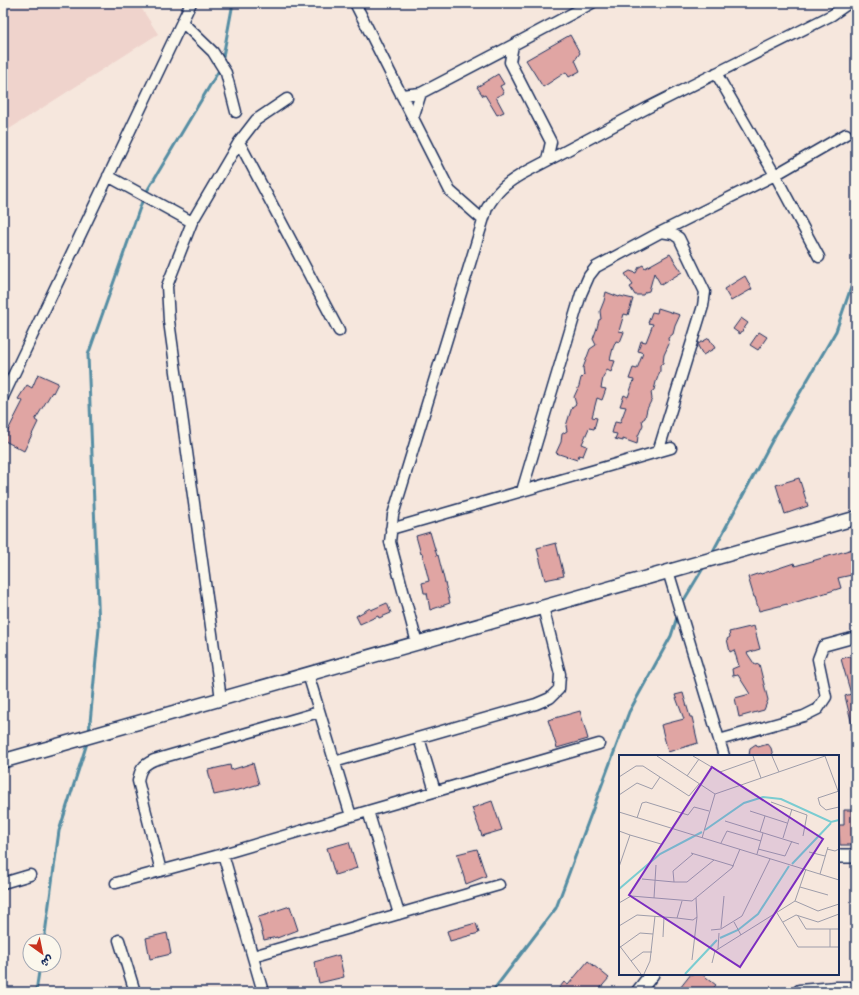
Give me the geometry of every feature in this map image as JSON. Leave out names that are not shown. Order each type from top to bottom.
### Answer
[{"type":"street","points":[[3,397],[191,3]]},
{"type":"street","points":[[355,3],[450,191],[483,220]]},
{"type":"street","points":[[401,95],[421,93],[590,3]]},
{"type":"street","points":[[416,643],[390,542],[393,515],[483,220],[487,208],[495,195],[504,185],[522,174],[716,73],[832,15],[849,3]]},
{"type":"street","points":[[182,22],[213,52],[226,73],[236,112]]},
{"type":"street","points":[[510,62],[513,45]]},
{"type":"street","points":[[497,53],[510,62],[551,142],[548,160]]},
{"type":"street","points":[[716,73],[775,175],[819,257]]},
{"type":"street","points":[[412,118],[421,93]]},
{"type":"street","points":[[221,699],[169,322],[168,286],[192,222],[239,142],[256,120],[287,99]]},
{"type":"street","points":[[522,491],[581,294],[589,276],[596,267],[661,232],[775,175],[846,134]]},
{"type":"street","points":[[239,142],[339,331]]},
{"type":"street","points":[[108,176],[192,222]]},
{"type":"street","points":[[658,452],[703,306],[705,292],[678,238],[673,234],[661,232]]},
{"type":"street","points":[[391,529],[671,448]]},
{"type":"street","points":[[3,761],[856,518]]},
{"type":"street","points":[[668,571],[724,755]]},
{"type":"street","points":[[334,762],[536,704],[550,698],[559,689],[560,674],[543,607]]},
{"type":"street","points":[[720,740],[804,716],[818,709],[826,698],[818,659],[823,646],[856,637]]},
{"type":"street","points":[[308,674],[350,816]]},
{"type":"street","points":[[161,871],[138,781],[139,771],[145,764],[154,760],[319,712]]},
{"type":"street","points":[[419,738],[435,792]]},
{"type":"street","points":[[116,883],[223,854],[599,744]]},
{"type":"street","points":[[368,811],[399,914]]},
{"type":"street","points":[[223,854],[263,992]]},
{"type":"street","points":[[839,856],[856,856]]},
{"type":"street","points":[[3,883],[30,875]]},
{"type":"street","points":[[252,956],[499,885]]},
{"type":"street","points":[[120,940],[135,992]]},
{"type":"street","points":[[638,992],[651,975]]},
{"type":"street","points":[[797,992],[800,990],[856,987]]},
{"type":"shaded area","points":[[3,3],[138,3],[158,34],[3,133]]},
{"type":"building","points":[[570,35],[580,53],[575,60],[580,71],[569,77],[566,72],[543,87],[526,60]]},
{"type":"building","points":[[498,74],[504,84],[500,86],[504,93],[496,97],[504,112],[497,115],[485,95],[483,96],[477,87]]},
{"type":"building","points":[[670,254],[682,272],[661,285],[654,273],[649,291],[645,292],[643,295],[635,295],[630,287],[633,285],[625,274],[630,271],[636,273],[639,267],[643,265],[645,268]]},
{"type":"building","points":[[745,276],[752,289],[731,301],[724,289]]},
{"type":"building","points":[[606,292],[619,297],[633,299],[628,315],[624,314],[619,331],[624,332],[620,342],[616,341],[613,348],[610,360],[615,361],[611,372],[607,370],[603,378],[601,388],[606,389],[602,400],[597,398],[592,417],[597,418],[594,429],[589,428],[582,444],[587,446],[583,456],[579,455],[577,460],[556,453],[561,442],[562,434],[567,431],[566,426],[572,407],[576,404],[574,397],[581,378],[584,375],[583,368],[590,349],[596,345],[593,339],[599,320],[601,319],[600,311]]},
{"type":"building","points":[[658,308],[680,315],[673,334],[668,338],[669,344],[664,355],[663,363],[660,365],[660,371],[654,390],[651,392],[652,399],[647,409],[645,418],[642,420],[643,425],[638,436],[637,444],[623,439],[623,441],[615,439],[617,434],[612,433],[615,422],[620,423],[626,407],[620,406],[624,395],[628,397],[634,380],[629,379],[633,368],[637,369],[643,353],[638,351],[641,341],[646,342],[653,324],[648,323],[652,312],[657,313]]},
{"type":"building","points":[[741,318],[748,323],[740,334],[733,329]]},
{"type":"building","points":[[759,332],[767,337],[758,350],[750,345]]},
{"type":"building","points":[[709,338],[715,348],[703,355],[698,344]]},
{"type":"building","points":[[38,374],[58,383],[35,420],[38,422],[24,451],[3,440],[23,401],[18,399],[27,385],[32,388]]},
{"type":"building","points":[[799,478],[808,506],[785,514],[776,485]]},
{"type":"building","points":[[430,532],[437,556],[438,555],[450,603],[430,610],[427,593],[424,593],[422,583],[429,581],[416,536]]},
{"type":"building","points":[[556,543],[564,576],[545,580],[537,548]]},
{"type":"building","points":[[856,548],[856,574],[838,578],[841,588],[787,605],[759,611],[748,577],[794,563],[795,566]]},
{"type":"building","points":[[387,603],[391,613],[379,618],[378,616],[360,624],[356,616],[370,608],[371,610]]},
{"type":"building","points":[[754,626],[760,649],[747,653],[755,665],[759,664],[768,700],[764,710],[739,717],[735,698],[750,694],[738,675],[733,676],[732,669],[739,666],[734,650],[730,652],[727,639],[730,637],[729,632]]},
{"type":"building","points":[[856,654],[856,728],[853,729],[845,696],[851,694],[841,659]]},
{"type":"building","points":[[683,693],[690,717],[692,717],[698,743],[668,752],[661,725],[684,719],[675,695]]},
{"type":"building","points":[[580,711],[588,739],[557,748],[548,720]]},
{"type":"building","points":[[756,744],[758,747],[768,744],[773,755],[749,755],[750,748]]},
{"type":"building","points":[[253,763],[259,784],[214,795],[208,770],[230,765],[231,770]]},
{"type":"building","points":[[492,801],[502,830],[482,836],[472,808]]},
{"type":"building","points":[[844,810],[856,810],[856,822],[854,823],[855,845],[840,845],[839,825],[844,825]]},
{"type":"building","points":[[349,842],[357,868],[335,875],[327,848]]},
{"type":"building","points":[[477,849],[486,876],[466,884],[457,854]]},
{"type":"building","points":[[290,906],[298,930],[277,938],[264,940],[258,917]]},
{"type":"building","points":[[476,923],[479,933],[450,941],[447,931]]},
{"type":"building","points":[[167,933],[171,954],[150,959],[146,938]]},
{"type":"building","points":[[339,955],[344,977],[319,983],[314,962]]},
{"type":"building","points":[[588,961],[609,978],[597,992],[556,992],[564,982],[568,985]]},
{"type":"building","points":[[690,975],[703,975],[716,985],[710,992],[686,992],[680,988]]},
{"type":"waterway","points":[[222,62],[233,3]]},
{"type":"waterway","points":[[89,733],[99,628],[88,355],[144,196],[221,67]]},
{"type":"waterway","points":[[711,555],[773,439],[836,331],[856,273]]},
{"type":"waterway","points":[[681,605],[705,565]]},
{"type":"waterway","points":[[492,992],[556,908],[629,712],[671,636],[678,614]]},
{"type":"waterway","points":[[45,933],[59,831],[88,740]]},
{"type":"waterway","points":[[36,992],[39,973]]}]
